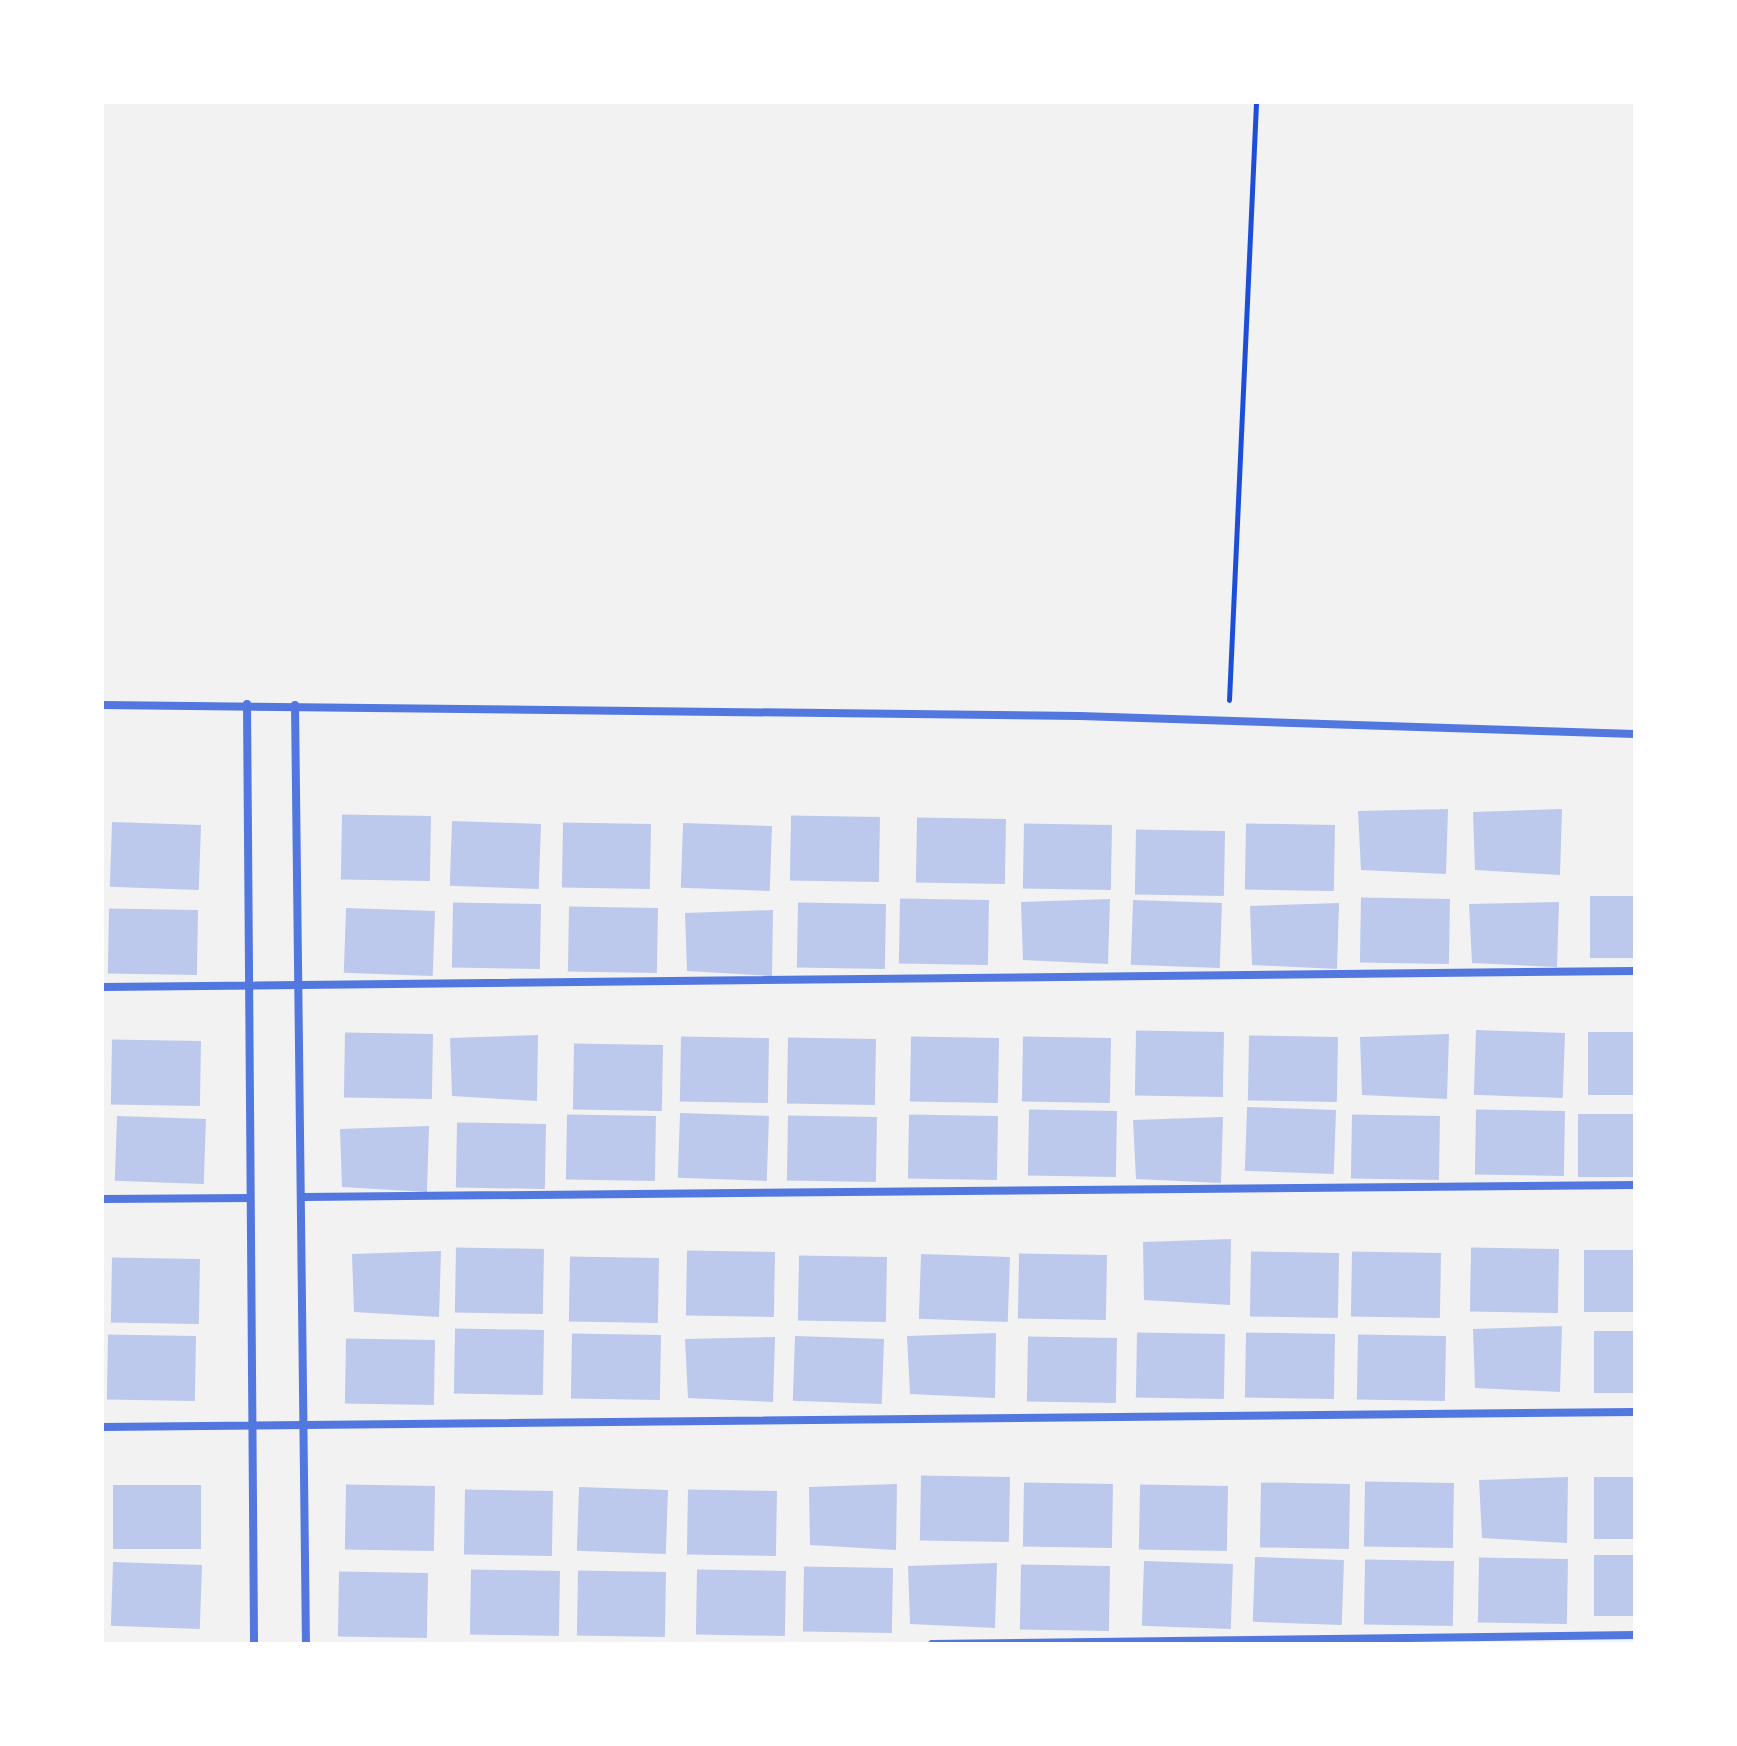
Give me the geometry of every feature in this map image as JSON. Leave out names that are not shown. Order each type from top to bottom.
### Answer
[{"type":"street","points":[[102,705],[247,704],[1228,721],[1635,734]]},
{"type":"street","points":[[247,704],[254,1644]]},
{"type":"street","points":[[295,705],[301,985],[306,1644]]},
{"type":"street","points":[[102,987],[1635,971]]},
{"type":"street","points":[[303,1197],[1635,1185]]},
{"type":"street","points":[[102,1199],[250,1198]]},
{"type":"street","points":[[102,1427],[1635,1412]]},
{"type":"street","points":[[932,1644],[1635,1635]]},
{"type":"path","points":[[1228,721],[1256,102]]},
{"type":"building","points":[[1448,809],[1446,874],[1361,870],[1358,811]]},
{"type":"building","points":[[1562,809],[1560,875],[1475,870],[1473,812]]},
{"type":"building","points":[[342,814],[431,816],[430,881],[341,879]]},
{"type":"building","points":[[791,815],[880,817],[879,882],[790,880]]},
{"type":"building","points":[[917,817],[1006,819],[1005,884],[916,882]]},
{"type":"building","points":[[452,821],[541,824],[539,889],[450,886]]},
{"type":"building","points":[[112,822],[201,825],[199,890],[110,887]]},
{"type":"building","points":[[563,822],[651,824],[650,889],[562,887]]},
{"type":"building","points":[[683,823],[772,826],[770,891],[681,888]]},
{"type":"building","points":[[1024,823],[1112,825],[1111,890],[1023,888]]},
{"type":"building","points":[[1246,823],[1335,825],[1334,891],[1245,889]]},
{"type":"building","points":[[1136,829],[1225,831],[1224,896],[1135,894]]},
{"type":"building","points":[[1590,896],[1635,896],[1635,958],[1590,958]]},
{"type":"building","points":[[1361,897],[1450,899],[1449,964],[1360,962]]},
{"type":"building","points":[[900,898],[989,900],[988,965],[899,963]]},
{"type":"building","points":[[1110,899],[1108,964],[1023,960],[1021,902]]},
{"type":"building","points":[[1133,900],[1222,903],[1220,968],[1131,965]]},
{"type":"building","points":[[453,902],[541,904],[540,969],[452,967]]},
{"type":"building","points":[[798,902],[886,904],[885,969],[797,967]]},
{"type":"building","points":[[1559,902],[1557,967],[1472,963],[1469,904]]},
{"type":"building","points":[[1339,903],[1337,969],[1252,965],[1250,906]]},
{"type":"building","points":[[569,906],[658,908],[657,973],[568,971]]},
{"type":"building","points":[[109,908],[198,910],[197,975],[108,973]]},
{"type":"building","points":[[346,908],[435,911],[433,976],[344,973]]},
{"type":"building","points":[[773,910],[772,976],[687,971],[685,913]]},
{"type":"building","points":[[1136,1030],[1224,1032],[1223,1097],[1135,1095]]},
{"type":"building","points":[[1476,1030],[1565,1033],[1563,1098],[1474,1095]]},
{"type":"building","points":[[345,1032],[433,1034],[432,1099],[344,1097]]},
{"type":"building","points":[[1588,1032],[1635,1032],[1635,1095],[1588,1095]]},
{"type":"building","points":[[1449,1034],[1447,1099],[1362,1095],[1360,1037]]},
{"type":"building","points":[[538,1035],[537,1101],[452,1096],[450,1038]]},
{"type":"building","points":[[1249,1035],[1338,1037],[1337,1102],[1248,1100]]},
{"type":"building","points":[[681,1036],[769,1038],[768,1103],[680,1101]]},
{"type":"building","points":[[911,1036],[999,1038],[998,1103],[910,1101]]},
{"type":"building","points":[[1023,1036],[1111,1038],[1110,1103],[1022,1101]]},
{"type":"building","points":[[788,1037],[876,1039],[875,1105],[787,1103]]},
{"type":"building","points":[[112,1039],[201,1041],[200,1106],[111,1104]]},
{"type":"building","points":[[574,1043],[663,1045],[662,1111],[573,1109]]},
{"type":"building","points":[[1247,1107],[1336,1110],[1334,1174],[1245,1171]]},
{"type":"building","points":[[1029,1109],[1117,1111],[1116,1177],[1028,1175]]},
{"type":"building","points":[[1476,1109],[1565,1111],[1564,1176],[1475,1174]]},
{"type":"building","points":[[680,1113],[769,1116],[767,1181],[678,1178]]},
{"type":"building","points":[[567,1114],[656,1116],[655,1181],[566,1179]]},
{"type":"building","points":[[909,1114],[998,1116],[997,1180],[908,1178]]},
{"type":"building","points":[[1352,1114],[1440,1116],[1439,1180],[1351,1178]]},
{"type":"building","points":[[1578,1114],[1635,1114],[1635,1177],[1578,1177]]},
{"type":"building","points":[[788,1115],[877,1117],[876,1182],[787,1180]]},
{"type":"building","points":[[117,1116],[206,1119],[204,1184],[115,1181]]},
{"type":"building","points":[[1223,1117],[1221,1183],[1136,1179],[1133,1120]]},
{"type":"building","points":[[457,1122],[546,1124],[545,1189],[456,1187]]},
{"type":"building","points":[[429,1126],[427,1192],[342,1187],[340,1129]]},
{"type":"building","points":[[1231,1239],[1230,1305],[1144,1300],[1143,1242]]},
{"type":"building","points":[[456,1247],[544,1249],[543,1314],[455,1312]]},
{"type":"building","points":[[1471,1247],[1559,1249],[1558,1313],[1470,1311]]},
{"type":"building","points":[[687,1250],[775,1252],[774,1317],[686,1315]]},
{"type":"building","points":[[1584,1250],[1635,1250],[1635,1312],[1584,1312]]},
{"type":"building","points":[[441,1251],[439,1317],[354,1312],[352,1254]]},
{"type":"building","points":[[1251,1251],[1339,1253],[1338,1318],[1250,1316]]},
{"type":"building","points":[[1352,1251],[1441,1253],[1440,1318],[1351,1316]]},
{"type":"building","points":[[1019,1253],[1107,1255],[1106,1320],[1018,1318]]},
{"type":"building","points":[[921,1254],[1010,1257],[1008,1322],[919,1319]]},
{"type":"building","points":[[799,1255],[887,1257],[886,1322],[798,1320]]},
{"type":"building","points":[[570,1256],[659,1258],[658,1323],[569,1321]]},
{"type":"building","points":[[112,1257],[200,1259],[199,1324],[111,1322]]},
{"type":"building","points":[[1562,1326],[1560,1392],[1475,1388],[1473,1329]]},
{"type":"building","points":[[455,1328],[544,1330],[543,1395],[454,1393]]},
{"type":"building","points":[[1594,1331],[1635,1331],[1635,1393],[1594,1393]]},
{"type":"building","points":[[1137,1332],[1225,1334],[1224,1399],[1136,1397]]},
{"type":"building","points":[[1246,1332],[1335,1334],[1334,1399],[1245,1397]]},
{"type":"building","points":[[572,1333],[661,1335],[660,1400],[571,1398]]},
{"type":"building","points":[[996,1333],[995,1398],[910,1394],[907,1336]]},
{"type":"building","points":[[108,1334],[196,1336],[195,1401],[107,1399]]},
{"type":"building","points":[[1358,1334],[1446,1336],[1445,1401],[1357,1399]]},
{"type":"building","points":[[795,1336],[884,1339],[882,1404],[793,1401]]},
{"type":"building","points":[[1028,1336],[1117,1338],[1116,1403],[1027,1401]]},
{"type":"building","points":[[775,1337],[773,1402],[688,1398],[685,1339]]},
{"type":"building","points":[[346,1338],[435,1340],[434,1405],[345,1403]]},
{"type":"building","points":[[921,1475],[1010,1477],[1009,1542],[920,1540]]},
{"type":"building","points":[[1568,1477],[1567,1543],[1482,1538],[1479,1480]]},
{"type":"building","points":[[1594,1477],[1635,1477],[1635,1539],[1594,1539]]},
{"type":"building","points":[[1365,1481],[1454,1483],[1453,1548],[1364,1546]]},
{"type":"building","points":[[1024,1482],[1113,1484],[1112,1548],[1023,1546]]},
{"type":"building","points":[[1261,1482],[1350,1484],[1349,1549],[1260,1547]]},
{"type":"building","points":[[346,1484],[435,1486],[434,1551],[345,1549]]},
{"type":"building","points":[[897,1484],[896,1550],[810,1545],[809,1487]]},
{"type":"building","points":[[1140,1484],[1228,1486],[1227,1551],[1139,1549]]},
{"type":"building","points":[[113,1485],[201,1485],[201,1549],[113,1549]]},
{"type":"building","points":[[579,1487],[668,1490],[666,1554],[577,1551]]},
{"type":"building","points":[[465,1489],[553,1491],[552,1556],[464,1554]]},
{"type":"building","points":[[688,1489],[777,1491],[776,1556],[687,1554]]},
{"type":"building","points":[[1594,1555],[1635,1555],[1635,1616],[1594,1616]]},
{"type":"building","points":[[1255,1557],[1344,1560],[1342,1625],[1253,1622]]},
{"type":"building","points":[[1479,1557],[1568,1559],[1567,1624],[1478,1622]]},
{"type":"building","points":[[1365,1559],[1454,1561],[1453,1626],[1364,1624]]},
{"type":"building","points":[[1144,1561],[1233,1564],[1231,1629],[1142,1626]]},
{"type":"building","points":[[113,1562],[202,1565],[200,1629],[111,1626]]},
{"type":"building","points":[[997,1563],[995,1628],[910,1624],[908,1566]]},
{"type":"building","points":[[1021,1564],[1110,1566],[1109,1631],[1020,1629]]},
{"type":"building","points":[[804,1566],[893,1568],[892,1633],[803,1631]]},
{"type":"building","points":[[471,1569],[560,1571],[559,1636],[470,1634]]},
{"type":"building","points":[[697,1569],[786,1571],[785,1636],[696,1634]]},
{"type":"building","points":[[578,1570],[666,1572],[665,1637],[577,1635]]},
{"type":"building","points":[[339,1571],[428,1573],[427,1638],[338,1636]]}]
